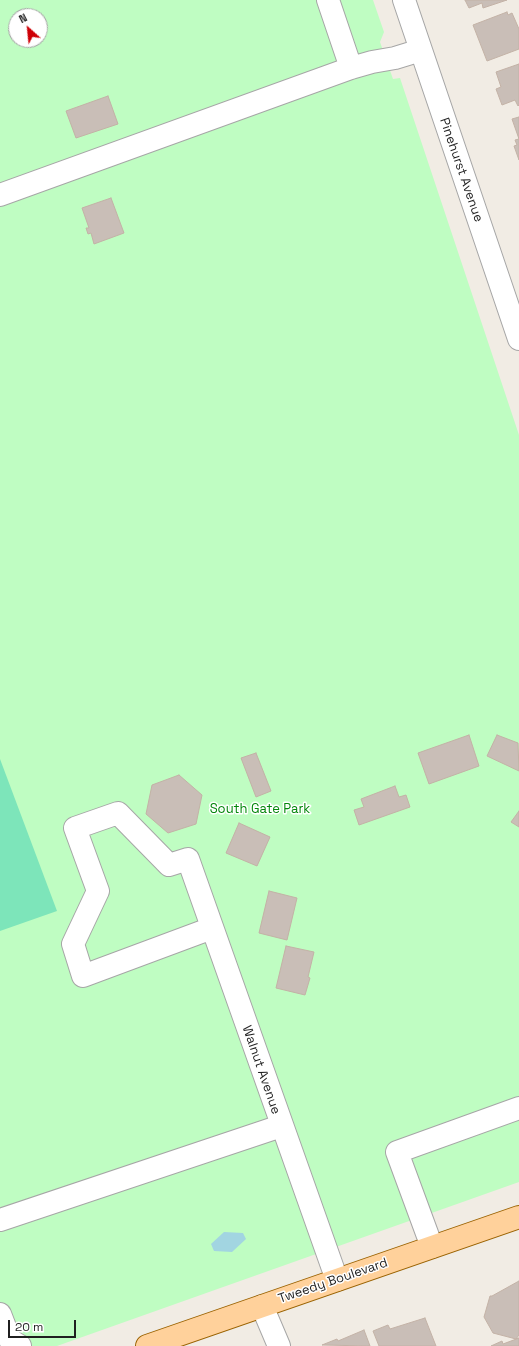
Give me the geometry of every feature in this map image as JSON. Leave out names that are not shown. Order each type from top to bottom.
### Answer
[{"type":"main road","name":"Tweedy Boulevard","points":[[147,1346],[519,1217]]},
{"type":"street","points":[[328,0],[351,68]]},
{"type":"street","name":"Pinehurst Avenue","points":[[404,0],[519,339]]},
{"type":"street","points":[[0,195],[351,68],[395,58],[421,50]]},
{"type":"street","name":"Walnut Avenue","points":[[212,928],[83,976],[72,944],[98,891],[75,828],[118,812],[169,866],[188,859],[281,1126],[337,1280]]},
{"type":"street","points":[[432,1247],[397,1152],[519,1108]]},
{"type":"street","points":[[0,1220],[281,1126]]},
{"type":"street","points":[[262,1306],[279,1346]]},
{"type":"street","points":[[0,1314],[10,1343]]},
{"type":"green space","name":"South Gate Park","points":[[0,0],[373,0],[384,32],[380,42],[393,79],[400,78],[519,435],[519,1182],[57,1346],[0,1346]]},
{"type":"green space","points":[[0,759],[57,911],[0,931]]},
{"type":"water","points":[[224,1232],[243,1233],[246,1239],[232,1252],[214,1251],[211,1244]]},
{"type":"building","points":[[465,0],[507,0],[483,8],[482,3],[469,8]]},
{"type":"building","points":[[507,12],[508,15],[512,13],[519,29],[519,49],[487,61],[473,25]]},
{"type":"building","points":[[519,64],[519,105],[518,106],[515,100],[502,105],[496,89],[501,87],[496,72]]},
{"type":"building","points":[[108,96],[118,124],[76,138],[66,111]]},
{"type":"building","points":[[519,117],[519,139],[512,119]]},
{"type":"building","points":[[519,139],[519,160],[514,146],[517,145],[515,140]]},
{"type":"building","points":[[111,198],[124,233],[94,244],[91,233],[88,234],[86,228],[89,228],[82,208]]},
{"type":"building","points":[[469,735],[479,766],[429,784],[418,753]]},
{"type":"building","points":[[497,735],[518,743],[519,771],[487,756]]},
{"type":"building","points":[[256,753],[271,791],[256,797],[241,758]]},
{"type":"building","points":[[179,775],[202,795],[196,824],[168,833],[146,814],[152,785]]},
{"type":"building","points":[[395,786],[399,797],[406,795],[410,807],[359,825],[354,810],[364,807],[361,799]]},
{"type":"building","points":[[519,811],[519,827],[511,822]]},
{"type":"building","points":[[239,823],[270,837],[257,866],[226,853]]},
{"type":"building","points":[[269,891],[297,898],[287,940],[259,933]]},
{"type":"building","points":[[286,946],[314,952],[308,977],[310,978],[305,995],[276,988]]},
{"type":"building","points":[[519,1281],[519,1335],[516,1339],[493,1333],[484,1317],[490,1296]]},
{"type":"building","points":[[425,1318],[436,1346],[379,1346],[373,1331],[388,1325],[390,1329]]},
{"type":"building","points":[[364,1330],[370,1346],[322,1345],[337,1339],[338,1341]]},
{"type":"building","points":[[519,1338],[519,1346],[491,1346],[502,1341],[503,1344]]}]
